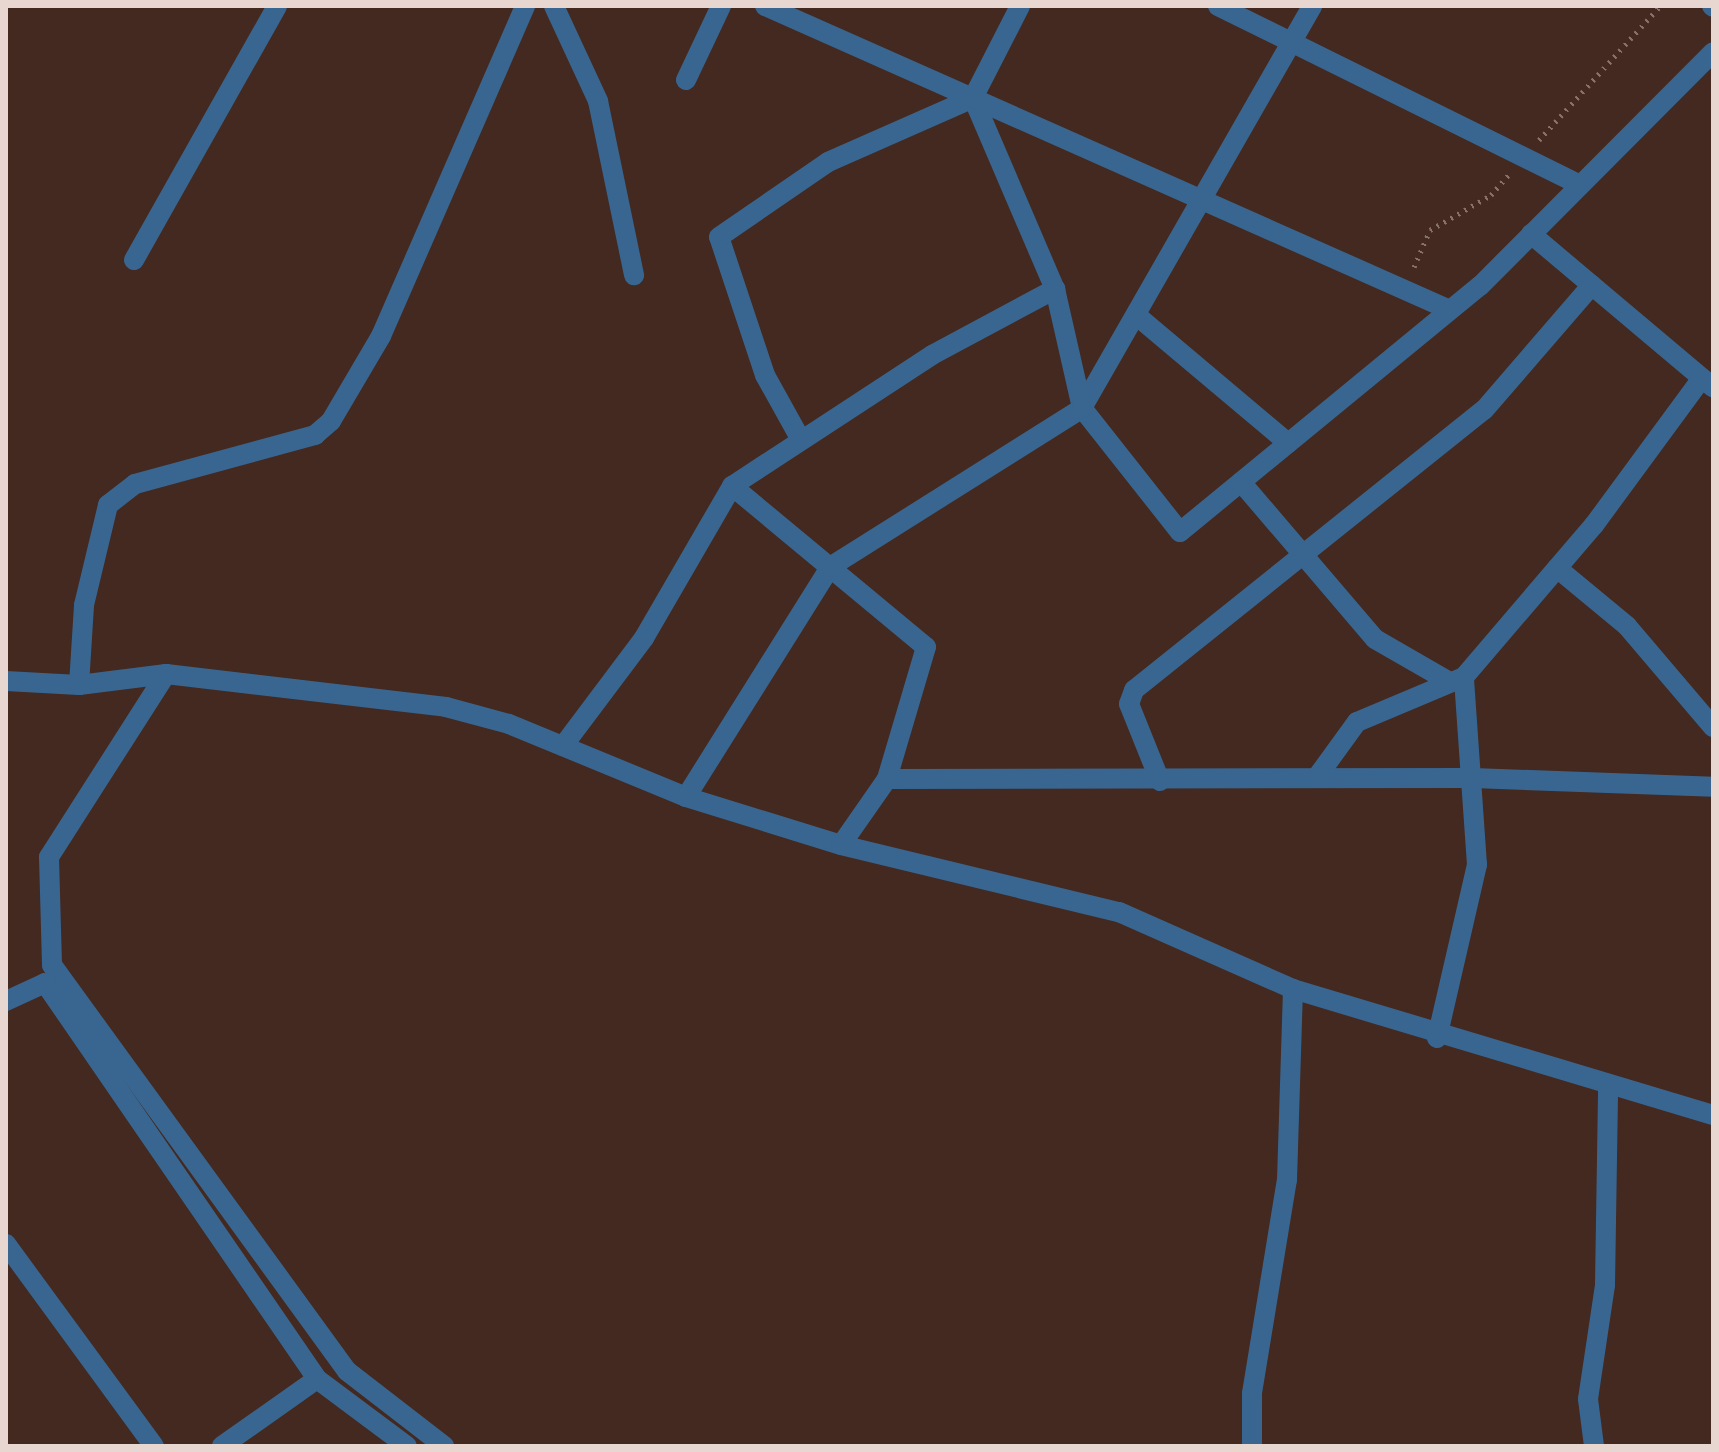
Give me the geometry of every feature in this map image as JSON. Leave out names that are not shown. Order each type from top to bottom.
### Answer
[{"type":"street","points":[[134,260],[277,6]]},
{"type":"street","points":[[79,685],[84,605],[108,505],[135,484],[315,435],[331,421],[381,336],[525,6]]},
{"type":"street","points":[[554,6],[598,101],[634,275]]},
{"type":"street","points":[[686,80],[721,6]]},
{"type":"street","points":[[765,6],[1450,310]]},
{"type":"street","points":[[801,440],[765,375],[719,237],[828,162],[973,98],[1020,6]]},
{"type":"street","points":[[1218,6],[1580,185]]},
{"type":"street","points":[[686,797],[830,567],[1082,408],[1312,6]]},
{"type":"street","points":[[973,98],[1055,289],[1082,408],[1180,532],[1450,310],[1531,234],[1713,52]]},
{"type":"street","points":[[1317,777],[1357,722],[1456,679],[1557,568],[1708,383],[1531,234]]},
{"type":"street","points":[[1160,781],[1132,713],[1134,690],[1306,556],[1484,410],[1592,285]]},
{"type":"street","points":[[563,746],[644,638],[732,486],[932,355],[1055,289]]},
{"type":"street","points":[[1136,315],[1288,443]]},
{"type":"street","points":[[1241,482],[1375,639],[1456,679]]},
{"type":"street","points":[[732,486],[926,647],[887,779],[841,845]]},
{"type":"street","points":[[1557,568],[1627,626],[1713,727]]},
{"type":"street","points":[[166,674],[49,857],[52,965],[347,1371],[444,1446]]},
{"type":"street","points":[[6,681],[79,685],[166,674],[446,707],[563,746],[686,797],[841,845],[1119,912],[1293,989],[1437,1038],[1713,1115]]},
{"type":"street","points":[[1437,1038],[1477,865],[1473,778],[1456,679]]},
{"type":"street","points":[[887,779],[1160,781],[1317,777],[1473,778],[1713,787]]},
{"type":"street","points":[[6,1001],[45,983],[317,1379],[407,1446]]},
{"type":"street","points":[[1252,1446],[1252,1393],[1287,1180],[1293,989]]},
{"type":"street","points":[[1594,1446],[1588,1399],[1605,1285],[1608,1085]]},
{"type":"street","points":[[6,1244],[154,1446]]},
{"type":"street","points":[[222,1446],[317,1379]]}]
